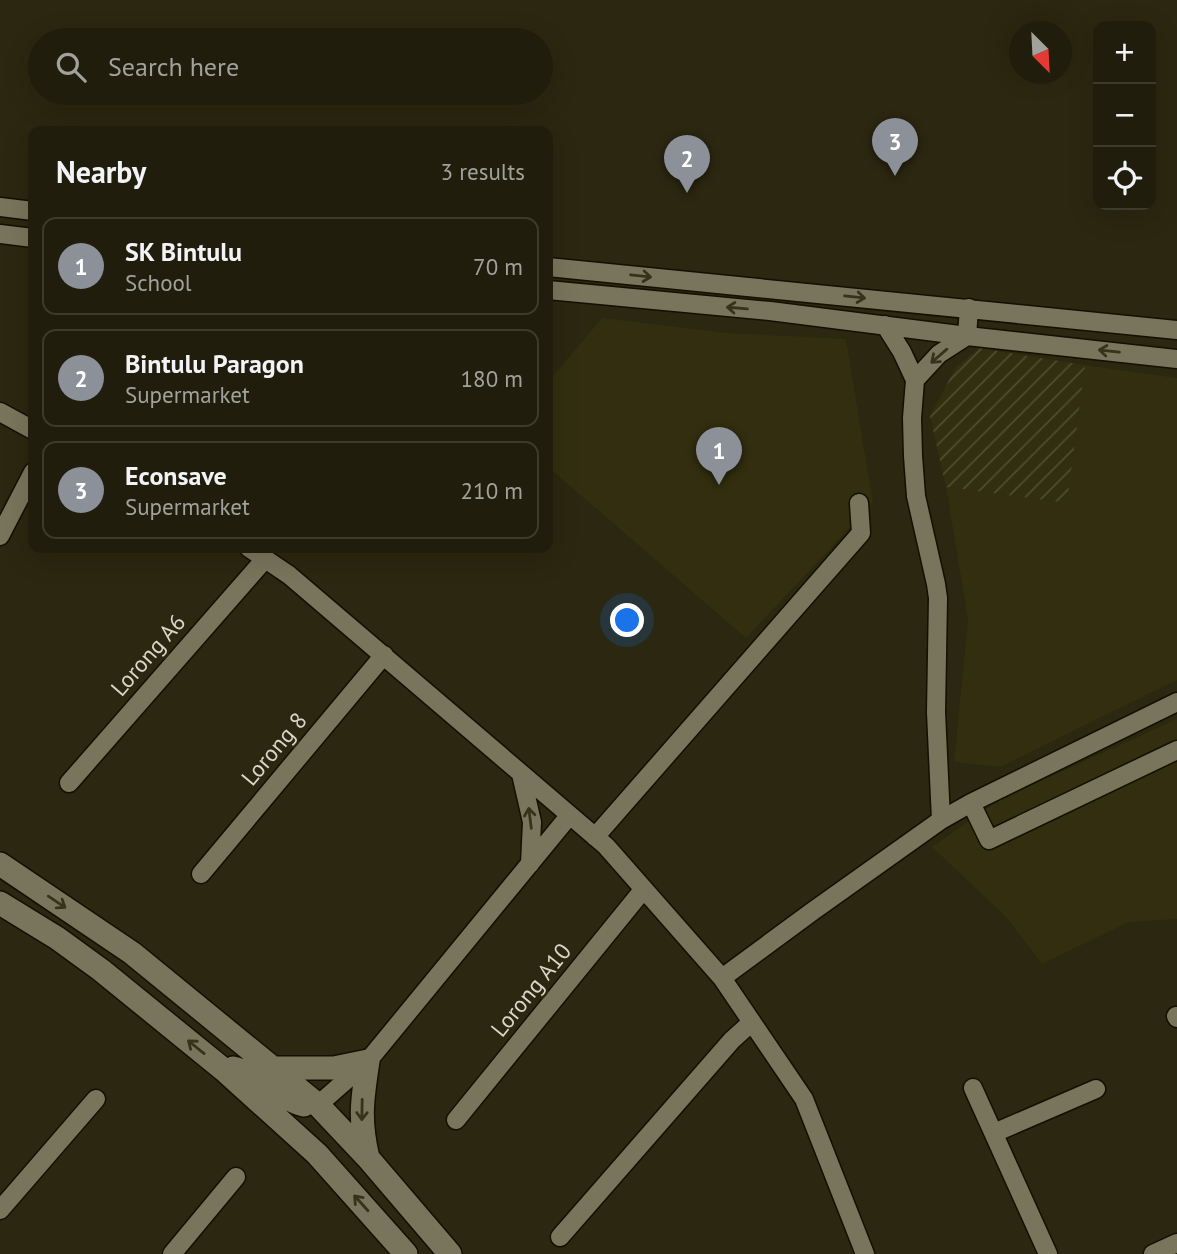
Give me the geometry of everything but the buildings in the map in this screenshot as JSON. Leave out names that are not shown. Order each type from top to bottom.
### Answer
[{"type":"street","points":[[0,207],[28,210]]},
{"type":"street","points":[[0,234],[28,237]]},
{"type":"street","points":[[553,267],[1177,330]]},
{"type":"street","points":[[764,288],[770,301],[882,325],[902,352],[915,380],[912,418],[916,496],[938,598],[936,712],[941,820]]},
{"type":"street","points":[[553,290],[770,311],[1177,359]]},
{"type":"street","points":[[967,336],[969,308]]},
{"type":"street","points":[[915,380],[939,355],[967,336]]},
{"type":"street","points":[[0,412],[28,427]]},
{"type":"street","points":[[0,536],[28,482]]},
{"type":"street","points":[[595,837],[861,533],[859,503]]},
{"type":"street","points":[[257,553],[289,575],[606,846],[722,978],[804,1099],[864,1254]]},
{"type":"street","name":"Lorong A6","points":[[69,783],[265,558]]},
{"type":"street","name":"Lorong 8","points":[[201,874],[384,656]]},
{"type":"street","points":[[722,978],[941,820],[1177,702]]},
{"type":"street","points":[[971,803],[989,840],[1177,750]]},
{"type":"street","points":[[521,774],[532,822],[530,864]]},
{"type":"street","points":[[223,1070],[235,1068],[246,1072],[293,1102],[318,1105],[368,1061],[569,816]]},
{"type":"street","points":[[0,864],[132,953],[318,1105],[368,1158],[450,1254]]},
{"type":"street","name":"Lorong A10","points":[[456,1120],[643,890]]},
{"type":"street","points":[[0,902],[101,970],[223,1070],[317,1154],[406,1254]]},
{"type":"street","points":[[559,1237],[752,1021]]},
{"type":"street","points":[[273,1068],[334,1068],[368,1061]]},
{"type":"street","points":[[368,1061],[361,1103],[362,1133],[368,1158]]},
{"type":"street","points":[[974,1088],[1048,1254]]},
{"type":"street","points":[[994,1133],[1096,1089]]},
{"type":"street","points":[[0,1210],[96,1099]]},
{"type":"street","points":[[172,1254],[236,1177]]},
{"type":"street","points":[[1153,1254],[1177,1243]]},
{"type":"shaded area","points":[[602,318],[728,333],[846,339],[873,503],[746,638],[553,471],[553,376]]},
{"type":"shaded area","points":[[979,348],[1085,365],[1067,503],[946,487],[930,416],[956,367]]},
{"type":"shaded area","points":[[1085,365],[1177,378],[1177,680],[1000,767],[954,762],[968,619],[946,487],[1067,503]]},
{"type":"shaded area","points":[[1177,719],[1177,919],[1129,922],[1042,964],[1006,917],[932,847],[999,800]]},
{"type":"place","name":"Econsave","points":[[895,176]]},
{"type":"place","name":"Bintulu Paragon","points":[[687,193]]},
{"type":"place","name":"SK Bintulu","points":[[719,485]]}]
